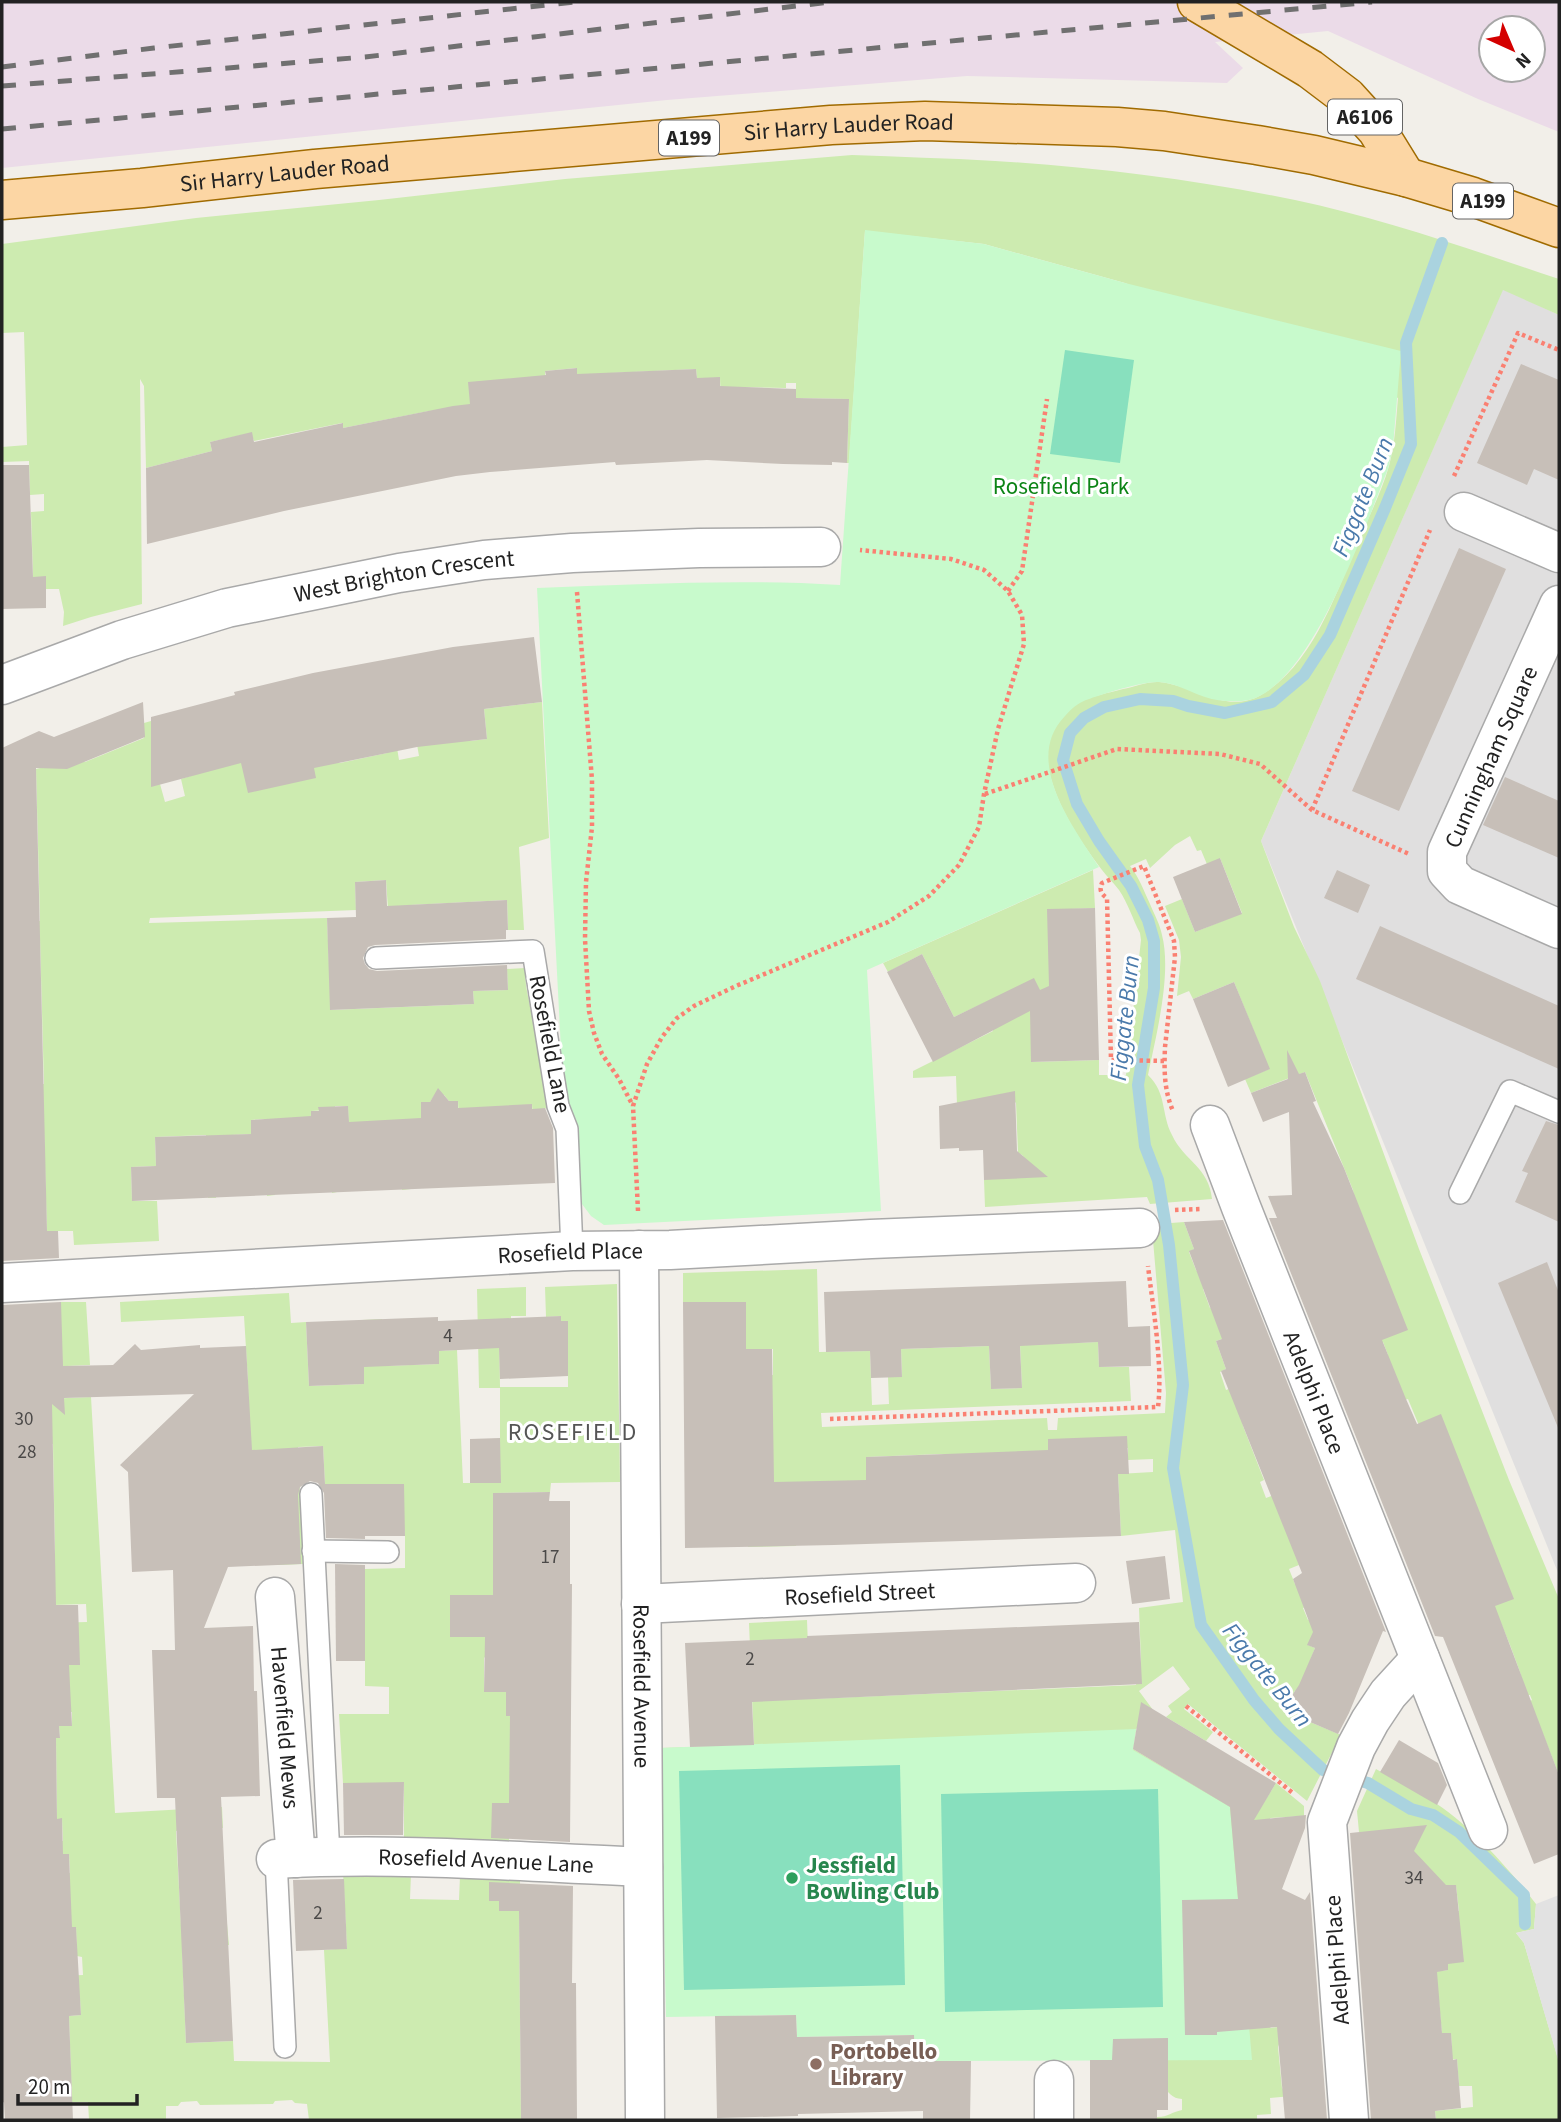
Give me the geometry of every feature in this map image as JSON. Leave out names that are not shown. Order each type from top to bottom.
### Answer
[{"type":"main road","name":"A6106","points":[[1197,2],[1310,69],[1347,97],[1377,130],[1406,177]]},
{"type":"main road","name":"Sir Harry Lauder Road","points":[[2,200],[315,169],[818,126],[925,121],[1064,124],[1164,131],[1314,155],[1406,177],[1473,197],[1559,228]]},
{"type":"street","points":[[1453,507],[1559,553]]},
{"type":"street","name":"West Brighton Crescent","points":[[2,685],[122,640],[214,612],[399,573],[484,560],[572,553],[821,547]]},
{"type":"street","name":"Cunningham Square","points":[[1559,605],[1447,852],[1447,871],[1461,885],[1559,929]]},
{"type":"street","name":"Adelphi Place","points":[[1210,1125],[1488,1830]]},
{"type":"street","name":"Rosefield Place","points":[[2,1283],[572,1251],[670,1250],[1140,1228]]},
{"type":"street","name":"Rosefield Avenue","points":[[639,1250],[645,2120]]},
{"type":"street","name":"Rosefield Street","points":[[642,1604],[1076,1584]]},
{"type":"street","name":"Havenfield Mews","points":[[275,1597],[300,1858]]},
{"type":"street","name":"Adelphi Place","points":[[1349,2120],[1330,1815],[1356,1747],[1370,1721],[1388,1694],[1420,1659]]},
{"type":"street","name":"Rosefield Avenue Lane","points":[[300,1858],[430,1858],[643,1867]]},
{"type":"street","points":[[1054,2080],[1054,2120]]},
{"type":"lane","name":"Rosefield Lane","points":[[376,958],[533,951],[558,1106],[567,1129],[572,1251]]},
{"type":"lane","points":[[1460,1193],[1510,1091],[1559,1112]]},
{"type":"lane","points":[[285,2047],[300,1858],[313,1551],[311,1494]]},
{"type":"lane","points":[[313,1551],[388,1552]]},
{"type":"path","points":[[1312,810],[1453,507],[1518,332],[1559,350]]},
{"type":"path","points":[[1008,590],[1022,571],[1047,399]]},
{"type":"path","points":[[639,1250],[633,1106],[647,1064],[662,1037],[677,1018],[694,1006],[888,922],[929,896],[960,865],[979,827],[998,729],[1024,644],[1023,615],[1008,590],[984,570],[951,559],[821,547]]},
{"type":"path","points":[[578,602],[592,780],[585,939],[590,1011],[602,1054],[633,1106]]},
{"type":"path","points":[[984,794],[1117,749],[1220,754],[1260,764],[1312,810],[1447,871]]},
{"type":"path","points":[[1164,1061],[1111,1060],[1107,898],[1101,894],[1100,888],[1102,883],[1144,866],[1174,941],[1175,957],[1164,1061],[1165,1088],[1171,1109],[1180,1124],[1196,1129],[1210,1125]]},
{"type":"path","points":[[830,1419],[1158,1407],[1155,1325],[1140,1228]]},
{"type":"path","points":[[1186,1706],[1330,1815]]},
{"type":"shaded area","points":[[2,2],[1559,2],[1559,132],[1478,99],[1328,31],[1215,42],[1243,68],[1227,83],[967,76],[667,100],[2,168]]},
{"type":"shaded area","points":[[1503,289],[1559,315],[1559,1575],[1261,841]]},
{"type":"shaded area","points":[[1559,1895],[1559,2063],[1524,1943],[1516,1933],[1534,1929],[1536,1904]]},
{"type":"green space","points":[[852,155],[1070,167],[1183,180],[1258,193],[1395,226],[1559,279],[1559,315],[1503,290],[1261,841],[1294,927],[1320,981],[1419,1249],[1509,1480],[1559,1599],[1559,1775],[1530,1695],[1526,1695],[1510,1645],[1408,1399],[1398,1402],[1381,1358],[1388,1355],[1383,1342],[1375,1344],[1353,1190],[1305,1072],[1251,1093],[1245,1079],[1269,1069],[1234,982],[1193,999],[1189,991],[1177,996],[1181,957],[1179,940],[1165,906],[1182,899],[1195,932],[1242,913],[1220,858],[1214,881],[1201,850],[1197,851],[1190,836],[1175,845],[1150,868],[1146,859],[1130,866],[1158,923],[1165,951],[1162,1005],[1148,1075],[1161,1096],[1172,1135],[1206,1179],[1212,1199],[1150,1204],[1147,1197],[985,1207],[984,1180],[1027,1161],[1018,1153],[1016,1103],[1013,1100],[957,1105],[956,1076],[913,1078],[913,1071],[993,1031],[993,1014],[986,1002],[954,1017],[922,954],[888,972],[883,963],[1093,870],[1095,908],[1047,910],[1096,977],[1032,1062],[1099,1060],[1099,1075],[1126,1075],[1140,933],[1122,895],[1085,847],[1057,795],[1047,758],[1053,731],[1070,708],[1078,703],[1146,683],[1172,684],[1235,702],[1261,695],[1279,682],[1309,646],[1321,625],[1379,494],[1391,458],[1398,398],[1125,283],[984,244],[865,231],[849,463],[849,399],[796,398],[796,383],[786,383],[786,388],[731,387],[722,429],[720,378],[697,378],[696,369],[612,373],[585,461],[576,368],[545,371],[547,397],[471,409],[429,411],[343,428],[342,423],[254,441],[251,433],[210,442],[212,451],[146,468],[144,386],[140,379],[142,604],[63,626],[64,612],[59,589],[46,589],[45,577],[33,577],[31,512],[44,511],[44,494],[30,495],[29,461],[2,462],[2,447],[27,445],[24,332],[2,333],[2,244],[196,218],[565,179]]},
{"type":"green space","name":"Rosefield Park","points":[[865,230],[984,244],[1125,283],[1401,351],[1393,447],[1388,469],[1350,565],[1331,604],[1290,671],[1266,692],[1242,701],[1223,701],[1171,684],[1152,682],[1086,700],[1065,716],[1053,733],[1049,753],[1050,773],[1065,813],[1099,867],[867,970],[881,1211],[604,1225],[591,1216],[582,1204],[577,1134],[563,1088],[537,588],[726,582],[840,585]]},
{"type":"green space","points":[[1065,350],[1134,360],[1120,463],[1050,454]]},
{"type":"green space","points":[[370,664],[391,711],[399,760],[419,756],[413,721],[470,741],[487,739],[484,709],[542,702],[549,838],[519,847],[524,930],[508,930],[507,900],[410,905],[388,909],[386,880],[355,882],[356,910],[150,918],[149,923],[327,918],[331,1010],[474,1004],[473,991],[508,990],[507,969],[525,968],[526,986],[550,1108],[541,1109],[533,1121],[532,1104],[459,1124],[458,1101],[449,1101],[444,1095],[434,1096],[430,1102],[421,1102],[421,1126],[411,1189],[402,1190],[399,1129],[349,1130],[348,1106],[335,1106],[337,1192],[332,1193],[328,1110],[311,1111],[312,1132],[272,1134],[275,1195],[267,1196],[264,1119],[251,1120],[251,1134],[213,1136],[216,1198],[208,1198],[206,1135],[155,1137],[156,1166],[131,1167],[132,1201],[157,1201],[159,1241],[74,1245],[73,1231],[47,1231],[43,1100],[2,1101],[2,1086],[44,1084],[40,939],[2,940],[2,923],[40,921],[36,769],[40,768],[39,752],[85,762],[144,738],[144,723],[151,721],[152,786],[160,784],[165,802],[185,796],[181,779],[262,753],[340,763],[387,753]]},
{"type":"green space","points":[[1184,1222],[1194,1249],[1189,1252],[1196,1270],[1209,1286],[1203,1289],[1210,1308],[1216,1306],[1228,1337],[1216,1341],[1226,1369],[1220,1372],[1226,1390],[1237,1386],[1243,1426],[1264,1480],[1260,1482],[1266,1498],[1288,1490],[1299,1565],[1289,1569],[1295,1584],[1305,1581],[1314,1603],[1303,1608],[1308,1620],[1319,1615],[1324,1626],[1308,1645],[1315,1648],[1298,1692],[1295,1691],[1287,1703],[1310,1722],[1341,1735],[1307,1801],[1188,1704],[1184,1709],[1213,1732],[1206,1741],[1166,1717],[1172,1712],[1168,1706],[1190,1689],[1173,1666],[1139,1691],[1156,1714],[1136,1729],[1133,1749],[1253,1820],[1276,1783],[1304,1806],[1304,1816],[1270,1818],[1268,2008],[1270,2028],[1286,2026],[1278,2047],[1282,2088],[1292,2096],[1270,2098],[1271,2114],[1257,2115],[1257,2120],[1157,2120],[1157,2117],[1182,2110],[1182,2099],[1171,2095],[1167,2090],[1157,2060],[660,1748],[754,1745],[749,1623],[807,1620],[810,1699],[1136,1685],[1141,1661],[1139,1608],[1183,1602],[1175,1530],[1121,1536],[1118,1474],[1153,1472],[1153,1459],[1128,1460],[1128,1448],[1118,1448],[1105,1474],[941,1454],[866,1457],[866,1482],[794,1482],[796,1546],[748,1547],[746,1375],[773,1375],[773,1349],[746,1349],[745,1302],[683,1302],[683,1273],[817,1269],[819,1352],[870,1351],[872,1405],[889,1404],[888,1377],[902,1376],[901,1349],[989,1346],[991,1389],[1022,1388],[1020,1345],[1098,1342],[1099,1367],[1129,1367],[1131,1401],[821,1413],[822,1427],[1047,1418],[1048,1430],[1057,1430],[1058,1418],[1165,1413],[1166,1393],[1153,1240],[1145,1225]]},
{"type":"green space","points":[[617,1284],[620,1482],[551,1483],[550,1492],[493,1493],[493,1561],[550,1561],[550,1568],[570,1569],[570,1576],[504,1595],[450,1595],[450,1637],[504,1637],[484,1658],[484,1692],[506,1692],[569,1716],[509,1820],[509,1847],[404,1846],[404,1783],[343,1783],[339,1714],[389,1714],[389,1687],[365,1686],[365,1569],[405,1568],[405,1531],[325,1485],[323,1446],[298,1447],[303,1564],[278,1565],[277,1542],[250,1525],[248,1381],[244,1316],[121,1322],[120,1302],[289,1293],[291,1323],[306,1322],[309,1386],[364,1384],[362,1320],[382,1319],[384,1366],[439,1364],[439,1351],[457,1350],[463,1483],[500,1483],[500,1388],[479,1388],[477,1289],[526,1287],[526,1316],[511,1316],[511,1321],[499,1321],[500,1387],[568,1387],[568,1321],[561,1321],[561,1316],[546,1317],[545,1287]]},
{"type":"green space","points":[[61,1302],[86,1302],[90,1365],[44,1367]]},
{"type":"green space","points":[[91,1397],[115,1813],[222,1807],[223,1828],[176,1831],[181,1926],[227,1924],[229,1945],[182,1948],[186,2043],[233,2041],[234,2061],[330,2062],[324,1950],[347,1948],[343,1872],[411,1874],[410,1899],[459,1900],[460,1876],[520,1877],[520,1892],[499,1893],[499,1910],[519,1911],[521,2120],[309,2120],[307,2104],[295,2103],[292,2100],[275,2101],[273,2104],[200,2105],[197,2101],[181,2102],[178,2106],[166,2106],[166,2120],[89,2120],[88,2102],[72,2102],[69,2016],[81,2015],[80,1999],[2,1995],[2,1978],[83,1975],[82,1957],[77,1956],[76,1927],[61,1928],[60,1873],[70,1873],[69,1854],[2,1856],[2,1843],[63,1841],[62,1819],[57,1819],[56,1738],[60,1738],[59,1726],[72,1726],[72,1712],[2,1714],[2,1696],[54,1694],[52,1623],[87,1622],[86,1604],[52,1605],[51,1572],[2,1573],[2,1557],[55,1555],[53,1444],[2,1444],[2,1426],[45,1424],[45,1399]]},
{"type":"green space","points":[[1136,1729],[1133,1750],[1230,1807],[1252,2060],[915,2061],[914,2035],[797,2037],[796,2015],[666,2017],[660,1748]]},
{"type":"green space","name":"Jessfield Bowling Club","points":[[900,1765],[905,1985],[684,1990],[679,1771]]},
{"type":"green space","points":[[1376,1769],[1451,1814],[1503,1864],[1536,1904],[1534,1929],[1516,1933],[1524,1943],[1559,2062],[1559,2120],[1436,2120],[1435,2111],[1473,2107],[1472,2086],[1459,2086],[1457,2059],[1431,2062],[1430,2052],[1452,2049],[1451,2033],[1442,2033],[1439,2003],[1423,1973],[1448,1970],[1445,1912],[1459,1911],[1456,1886],[1443,1886],[1359,1832],[1357,1811]]},
{"type":"green space","name":"Jessfield Bowling Club","points":[[1158,1789],[1163,2007],[945,2012],[941,1794]]},
{"type":"building","points":[[1521,364],[1559,380],[1559,480],[1534,469],[1527,485],[1477,463]]},
{"type":"building","points":[[577,368],[577,374],[696,369],[697,378],[720,377],[720,386],[796,389],[796,398],[849,399],[847,463],[783,464],[707,460],[616,465],[615,462],[490,472],[456,476],[284,511],[147,544],[146,468],[212,451],[210,442],[252,432],[254,442],[343,423],[343,428],[470,404],[468,382],[546,375],[545,371]]},
{"type":"building","points":[[2,465],[29,465],[33,577],[46,576],[46,608],[2,609]]},
{"type":"building","points":[[1459,548],[1506,569],[1399,811],[1352,791]]},
{"type":"building","points":[[534,637],[542,702],[484,709],[487,739],[417,747],[314,768],[316,778],[248,793],[241,763],[151,787],[151,717],[235,695],[234,692],[313,673],[453,647]]},
{"type":"building","points":[[143,702],[145,737],[67,769],[36,768],[47,1231],[58,1231],[59,1258],[2,1261],[2,748],[39,731],[54,737]]},
{"type":"building","points":[[1505,777],[1559,801],[1559,858],[1483,825]]},
{"type":"building","points":[[1220,858],[1242,914],[1195,932],[1173,877]]},
{"type":"building","points":[[1337,870],[1370,885],[1358,913],[1324,898]]},
{"type":"building","points":[[386,880],[387,906],[507,900],[508,930],[506,939],[375,945],[368,947],[363,958],[369,969],[377,971],[507,965],[508,990],[473,991],[474,1004],[330,1010],[327,918],[356,917],[355,882]]},
{"type":"building","points":[[1095,908],[1099,1060],[1031,1062],[1030,1011],[933,1062],[887,972],[922,954],[954,1017],[1034,978],[1040,990],[1049,986],[1047,909]]},
{"type":"building","points":[[1380,926],[1559,1006],[1559,1069],[1356,979]]},
{"type":"building","points":[[1234,982],[1270,1069],[1228,1087],[1193,999]]},
{"type":"building","points":[[1287,1050],[1299,1074],[1305,1072],[1316,1101],[1313,1102],[1344,1168],[1408,1330],[1382,1340],[1406,1399],[1417,1424],[1441,1414],[1514,1599],[1495,1606],[1559,1775],[1559,1854],[1534,1864],[1443,1637],[1435,1636],[1269,1218],[1277,1218],[1268,1196],[1292,1195],[1289,1112],[1263,1122],[1251,1093],[1288,1079]]},
{"type":"building","points":[[438,1088],[449,1101],[458,1101],[458,1108],[532,1104],[532,1109],[545,1108],[553,1128],[555,1183],[132,1201],[131,1167],[156,1166],[155,1137],[251,1134],[251,1120],[311,1116],[311,1111],[319,1111],[318,1107],[348,1106],[349,1122],[421,1118],[421,1102],[430,1102]]},
{"type":"building","points":[[1015,1091],[1017,1151],[1048,1177],[984,1180],[983,1150],[940,1149],[939,1106]]},
{"type":"building","points":[[1546,1121],[1559,1125],[1559,1222],[1515,1202],[1528,1173],[1522,1171]]},
{"type":"building","points":[[1223,1220],[1386,1632],[1383,1631],[1338,1734],[1310,1722],[1287,1703],[1299,1685],[1315,1648],[1307,1645],[1313,1632],[1293,1579],[1302,1573],[1221,1371],[1226,1369],[1216,1341],[1222,1339],[1189,1251],[1194,1249],[1184,1222]]},
{"type":"building","points":[[1547,1262],[1559,1293],[1559,1430],[1498,1283]]},
{"type":"building","points":[[1126,1281],[1128,1327],[1150,1326],[1151,1366],[1099,1367],[1098,1342],[1020,1346],[1022,1388],[991,1389],[989,1346],[901,1349],[902,1377],[871,1378],[870,1351],[826,1352],[824,1292]]},
{"type":"building","points":[[61,1302],[63,1366],[113,1365],[135,1344],[141,1350],[200,1345],[200,1348],[246,1346],[252,1450],[323,1446],[325,1484],[404,1484],[405,1536],[326,1538],[324,1493],[318,1483],[310,1481],[300,1487],[298,1495],[301,1564],[228,1567],[204,1628],[253,1626],[260,1796],[221,1797],[233,2041],[186,2043],[175,1798],[157,1798],[152,1650],[175,1650],[173,1570],[132,1572],[128,1472],[120,1465],[194,1394],[64,1398],[65,1415],[52,1404],[56,1605],[78,1605],[80,1665],[69,1665],[72,1726],[59,1726],[60,1738],[56,1738],[57,1819],[62,1818],[63,1854],[69,1854],[72,1927],[76,1927],[81,2015],[69,2016],[73,2120],[5,2120],[4,2102],[2,2103],[2,1305]]},
{"type":"building","points":[[683,1302],[746,1302],[746,1349],[772,1349],[774,1482],[866,1480],[866,1457],[1048,1450],[1048,1439],[1127,1436],[1129,1474],[1118,1474],[1121,1536],[685,1548]]},
{"type":"building","points":[[561,1316],[561,1321],[568,1321],[568,1376],[500,1379],[499,1348],[439,1351],[439,1364],[364,1367],[364,1384],[309,1386],[306,1322],[438,1317],[438,1321]]},
{"type":"building","points":[[500,1438],[501,1483],[470,1483],[470,1439]]},
{"type":"building","points":[[550,1492],[549,1501],[570,1501],[570,1842],[491,1838],[492,1803],[509,1803],[510,1716],[506,1716],[506,1692],[484,1692],[485,1637],[450,1637],[450,1595],[493,1595],[493,1493]]},
{"type":"building","points":[[1165,1556],[1170,1599],[1132,1604],[1126,1561]]},
{"type":"building","points":[[335,1564],[365,1565],[365,1661],[336,1661]]},
{"type":"building","points":[[1139,1622],[1142,1684],[752,1702],[754,1745],[690,1747],[685,1643]]},
{"type":"building","points":[[1141,1702],[1276,1783],[1254,1820],[1306,1815],[1305,1828],[1282,1889],[1305,1900],[1310,1892],[1327,2120],[1285,2120],[1277,2027],[1217,2032],[1217,2035],[1185,2035],[1182,1900],[1238,1899],[1230,1807],[1133,1749]]},
{"type":"building","points":[[1399,1740],[1438,1763],[1447,1785],[1437,1805],[1380,1772]]},
{"type":"building","points":[[404,1782],[403,1835],[344,1835],[343,1783]]},
{"type":"building","points":[[1427,1825],[1414,1851],[1446,1885],[1456,1885],[1464,1962],[1448,1964],[1448,1970],[1437,1972],[1442,2033],[1451,2033],[1453,2060],[1457,2059],[1461,2108],[1435,2111],[1436,2120],[1371,2120],[1350,1833]]},
{"type":"building","points":[[344,1879],[347,1949],[296,1951],[293,1880]]},
{"type":"building","points":[[489,1882],[573,1886],[572,1983],[576,1983],[577,2120],[521,2120],[519,1911],[499,1911],[499,1901],[489,1901]]},
{"type":"building","name":"Portobello Library","points":[[796,2015],[797,2037],[914,2035],[915,2061],[971,2061],[970,2120],[923,2120],[923,2111],[717,2118],[715,2016]]},
{"type":"building","points":[[1168,2038],[1168,2110],[1157,2110],[1157,2120],[1090,2120],[1090,2060],[1112,2060],[1113,2039]]},
{"type":"waterway","name":"Figgate Burn","points":[[1442,243],[1406,343],[1411,444],[1330,635],[1304,675],[1272,702],[1225,713],[1173,701],[1140,699],[1104,707],[1084,718],[1070,733],[1063,760],[1077,804],[1131,886],[1148,920],[1154,941],[1154,988],[1138,1085],[1145,1146],[1158,1180],[1169,1245],[1183,1385],[1173,1468],[1201,1625],[1254,1700],[1279,1729],[1323,1770],[1368,1783],[1411,1809],[1433,1815],[1459,1832],[1524,1895],[1525,1924]]},
{"type":"railway","points":[[2,67],[574,2]]},
{"type":"railway","points":[[2,86],[365,57],[830,2]]},
{"type":"railway","points":[[2,129],[1372,2]]},
{"type":"place","name":"Jessfield Bowling Club","points":[[792,1878]]},
{"type":"place","name":"Portobello Library","points":[[816,2064]]},
{"type":"district","name":"ROSEFIELD","points":[[573,1432]]}]
